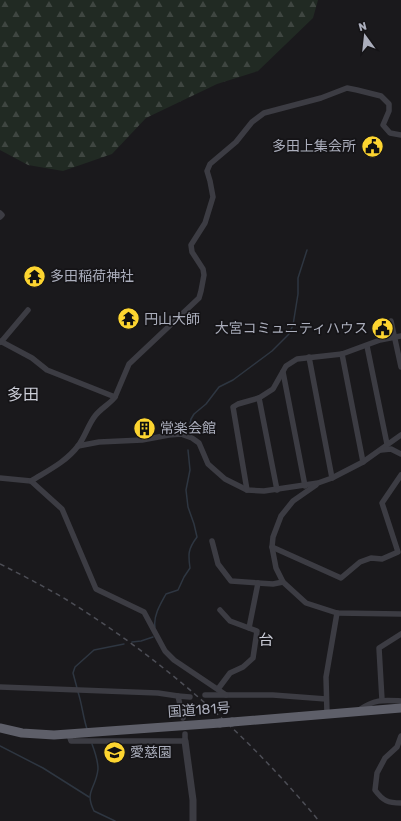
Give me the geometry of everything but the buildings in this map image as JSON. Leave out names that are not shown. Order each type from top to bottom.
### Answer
[{"type":"highway","name":"国道181号","points":[[0,728],[22,733],[69,735],[401,708]]},
{"type":"street","points":[[31,481],[61,462],[78,446],[94,416],[115,397],[129,364],[199,298],[204,275],[203,269],[192,252],[192,245],[205,223],[213,197],[207,171],[210,164],[236,142],[252,122],[264,113],[321,98],[347,88],[381,96],[389,104],[389,111],[383,125],[390,133],[401,135]]},
{"type":"street","points":[[0,213],[2,215],[0,217]]},
{"type":"street","points":[[28,310],[0,341],[32,358],[47,370],[115,397]]},
{"type":"street","points":[[391,321],[398,337],[401,367]]},
{"type":"street","points":[[247,490],[233,407],[259,398],[273,390],[283,371],[290,362],[297,359],[342,354],[380,340],[398,337]]},
{"type":"street","points":[[367,346],[387,444]]},
{"type":"street","points":[[342,354],[363,462]]},
{"type":"street","points":[[309,357],[332,478]]},
{"type":"street","points":[[283,371],[305,486]]},
{"type":"street","points":[[259,398],[277,490]]},
{"type":"street","points":[[78,446],[99,442],[142,440],[181,434],[192,438],[199,443],[208,464],[225,479],[247,490],[264,491],[305,486],[332,478],[363,462],[401,435]]},
{"type":"street","points":[[380,450],[391,449],[401,454]]},
{"type":"street","points":[[272,548],[341,578],[360,562],[371,558],[382,559],[398,552],[382,503],[401,475]]},
{"type":"street","points":[[0,478],[31,481],[62,509],[96,590],[144,612],[165,651],[174,660],[226,695]]},
{"type":"street","points":[[318,483],[293,501],[281,516],[273,537],[272,548],[276,568],[283,582],[306,603],[337,613],[401,614]]},
{"type":"street","points":[[212,541],[218,564],[231,581],[273,584],[283,582]]},
{"type":"street","points":[[250,628],[258,583]]},
{"type":"street","points":[[218,689],[230,673],[243,667],[253,658],[257,631],[230,620],[220,610]]},
{"type":"street","points":[[327,714],[326,676],[337,613]]},
{"type":"street","points":[[382,700],[379,648],[401,634]]},
{"type":"street","points":[[0,687],[158,693],[190,697]]},
{"type":"street","points":[[205,695],[273,695],[326,699]]},
{"type":"street","points":[[178,696],[183,718]]},
{"type":"street","points":[[358,712],[369,704],[382,700],[401,701]]},
{"type":"street","points":[[69,735],[71,741],[185,737],[193,800],[193,821]]},
{"type":"street","points":[[401,736],[397,747],[385,758],[377,773],[375,790],[381,798],[393,803],[401,804]]},
{"type":"green space","points":[[0,0],[318,0],[313,18],[258,71],[217,84],[146,118],[112,154],[63,171],[28,165],[0,150]]},
{"type":"waterway","points":[[189,429],[191,419],[194,414],[206,404],[219,387],[233,380],[272,351],[289,334],[293,325],[298,294],[298,278],[307,250]]},
{"type":"waterway","points":[[155,627],[156,614],[166,594],[178,590],[190,568],[189,552],[197,537],[188,507],[186,490],[190,470],[188,450]]},
{"type":"waterway","points":[[132,642],[153,637]]},
{"type":"waterway","points":[[77,688],[73,673],[75,667],[94,650],[124,644]]},
{"type":"waterway","points":[[78,692],[87,729]]},
{"type":"waterway","points":[[92,744],[98,769],[90,794],[91,804],[94,811],[115,821]]},
{"type":"waterway","points":[[0,746],[43,768],[89,797]]},
{"type":"railway","points":[[0,564],[67,600],[136,647],[170,673],[202,700],[263,758],[319,821]]},
{"type":"place","name":"多田上集会所","points":[[372,146]]},
{"type":"place","name":"多田稲荷神社","points":[[35,276]]},
{"type":"place","name":"円山大師","points":[[129,319]]},
{"type":"place","name":"大宮コミュニティハウス","points":[[383,328]]},
{"type":"place","name":"常楽会館","points":[[145,428]]},
{"type":"place","name":"愛慈園","points":[[114,752]]},
{"type":"district","name":"多田","points":[[23,394]]},
{"type":"district","name":"台","points":[[266,640]]}]
